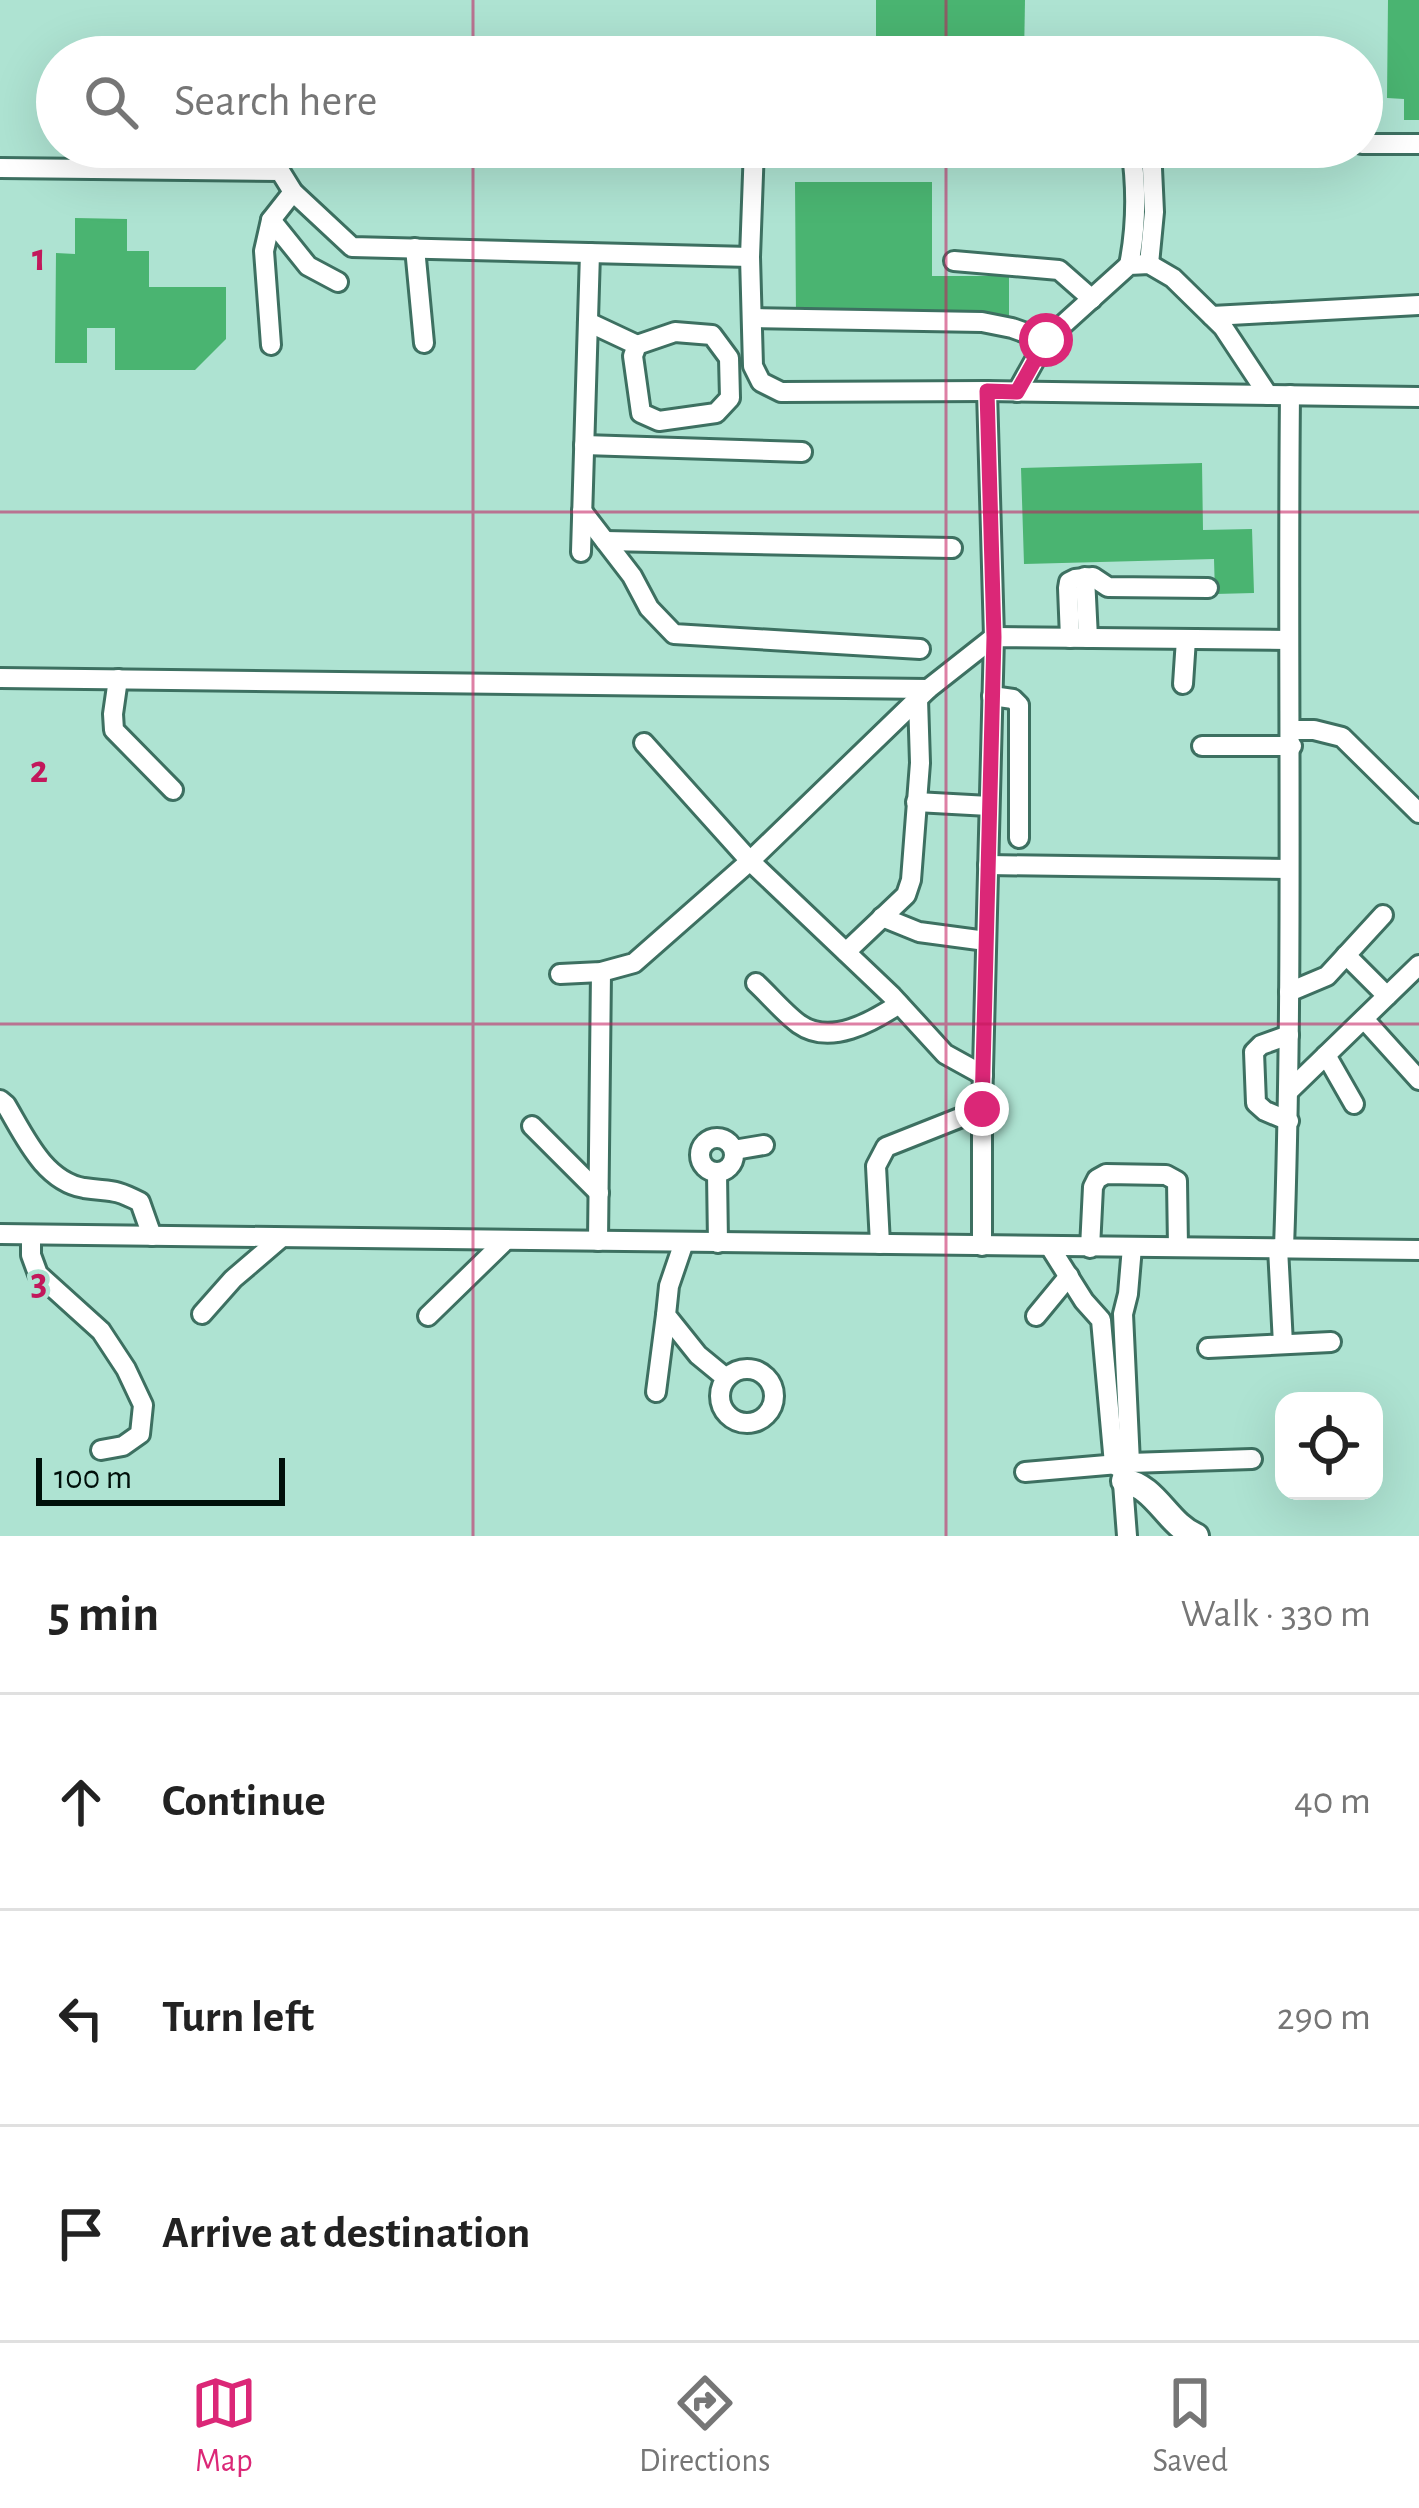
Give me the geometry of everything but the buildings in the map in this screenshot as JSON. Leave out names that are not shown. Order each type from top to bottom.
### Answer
[{"type":"main road","points":[[1123,1469],[1186,1532],[1196,1536]]},
{"type":"street","points":[[1383,144],[1419,144]]},
{"type":"street","points":[[0,168],[280,171],[293,192],[352,247],[750,257]]},
{"type":"street","points":[[753,168],[753,366],[761,382],[781,392],[1419,398]]},
{"type":"street","points":[[1134,168],[1139,264]]},
{"type":"street","points":[[1017,392],[1046,340],[1139,264],[1154,212],[1152,168]]},
{"type":"street","points":[[271,345],[264,251],[271,220],[293,192]]},
{"type":"street","points":[[271,220],[308,266],[338,282]]},
{"type":"street","points":[[415,248],[424,343]]},
{"type":"street","points":[[581,552],[590,253]]},
{"type":"street","points":[[954,261],[1059,270],[1092,299]]},
{"type":"street","points":[[1139,264],[1173,278],[1213,316],[1268,395]]},
{"type":"street","points":[[1213,316],[1419,305]]},
{"type":"street","points":[[752,318],[982,322],[1046,340]]},
{"type":"street","points":[[588,322],[637,345],[675,332],[712,334],[729,358],[730,398],[716,413],[659,421],[641,413],[633,356],[637,345]]},
{"type":"street","points":[[982,1246],[994,637],[987,391]]},
{"type":"street","points":[[1282,1344],[1281,1248],[1290,1090],[1290,395]]},
{"type":"street","points":[[584,445],[802,452]]},
{"type":"street","points":[[582,511],[632,576],[650,608],[674,634],[920,649]]},
{"type":"street","points":[[605,541],[952,548]]},
{"type":"street","points":[[1079,638],[1069,583],[1093,577],[1108,586],[1208,588]]},
{"type":"street","points":[[560,974],[601,972],[634,963],[924,694],[994,637],[1288,640]]},
{"type":"street","points":[[1183,683],[1186,639]]},
{"type":"street","points":[[0,678],[924,694]]},
{"type":"street","points":[[118,679],[114,730],[173,790]]},
{"type":"street","points":[[846,952],[906,895],[911,880],[924,694]]},
{"type":"street","points":[[992,696],[1019,705],[1019,838]]},
{"type":"street","points":[[1202,746],[1292,738],[1314,730],[1342,737],[1419,813]]},
{"type":"street","points":[[644,743],[749,861],[945,1054],[983,1075]]},
{"type":"street","points":[[916,802],[989,806]]},
{"type":"street","points":[[988,865],[1288,868]]},
{"type":"street","points":[[1289,992],[1327,976],[1383,915]]},
{"type":"street","points":[[882,917],[919,932],[986,941]]},
{"type":"street","points":[[1346,956],[1392,991],[1419,997]]},
{"type":"street","points":[[1290,1090],[1419,965]]},
{"type":"street","points":[[598,1241],[601,972]]},
{"type":"street","points":[[756,983],[802,1026],[823,1034],[870,1023],[899,1004]]},
{"type":"street","points":[[1364,1019],[1419,1080]]},
{"type":"street","points":[[1289,1035],[1254,1052],[1256,1103],[1289,1121]]},
{"type":"street","points":[[1326,1055],[1354,1104]]},
{"type":"street","points":[[0,1100],[56,1177],[80,1187],[117,1190],[140,1202],[152,1236]]},
{"type":"street","points":[[880,1244],[876,1166],[886,1147],[982,1109]]},
{"type":"street","points":[[532,1126],[599,1193]]},
{"type":"street","points":[[717,1138],[728,1141],[734,1150],[732,1166],[717,1173],[707,1170],[700,1150],[717,1138]]},
{"type":"street","points":[[734,1150],[764,1145]]},
{"type":"street","points":[[717,1173],[718,1243]]},
{"type":"street","points":[[1090,1248],[1094,1187],[1106,1174],[1166,1175],[1177,1181],[1178,1246]]},
{"type":"street","points":[[0,1234],[1419,1250]]},
{"type":"street","points":[[31,1235],[38,1274],[101,1330],[143,1405],[140,1434],[123,1446],[101,1450]]},
{"type":"street","points":[[202,1314],[232,1280],[281,1238]]},
{"type":"street","points":[[428,1316],[506,1240]]},
{"type":"street","points":[[656,1392],[669,1286],[684,1242]]},
{"type":"street","points":[[1050,1247],[1101,1320],[1123,1469]]},
{"type":"street","points":[[1127,1536],[1124,1314],[1132,1247]]},
{"type":"street","points":[[1036,1316],[1069,1276]]},
{"type":"street","points":[[1101,1320],[1124,1314]]},
{"type":"street","points":[[666,1315],[698,1355],[726,1378]]},
{"type":"street","points":[[1208,1348],[1331,1342]]},
{"type":"street","points":[[1025,1472],[1252,1459]]},
{"type":"route","points":[[982,1109],[994,637],[987,391],[1017,392],[1046,340]]}]
